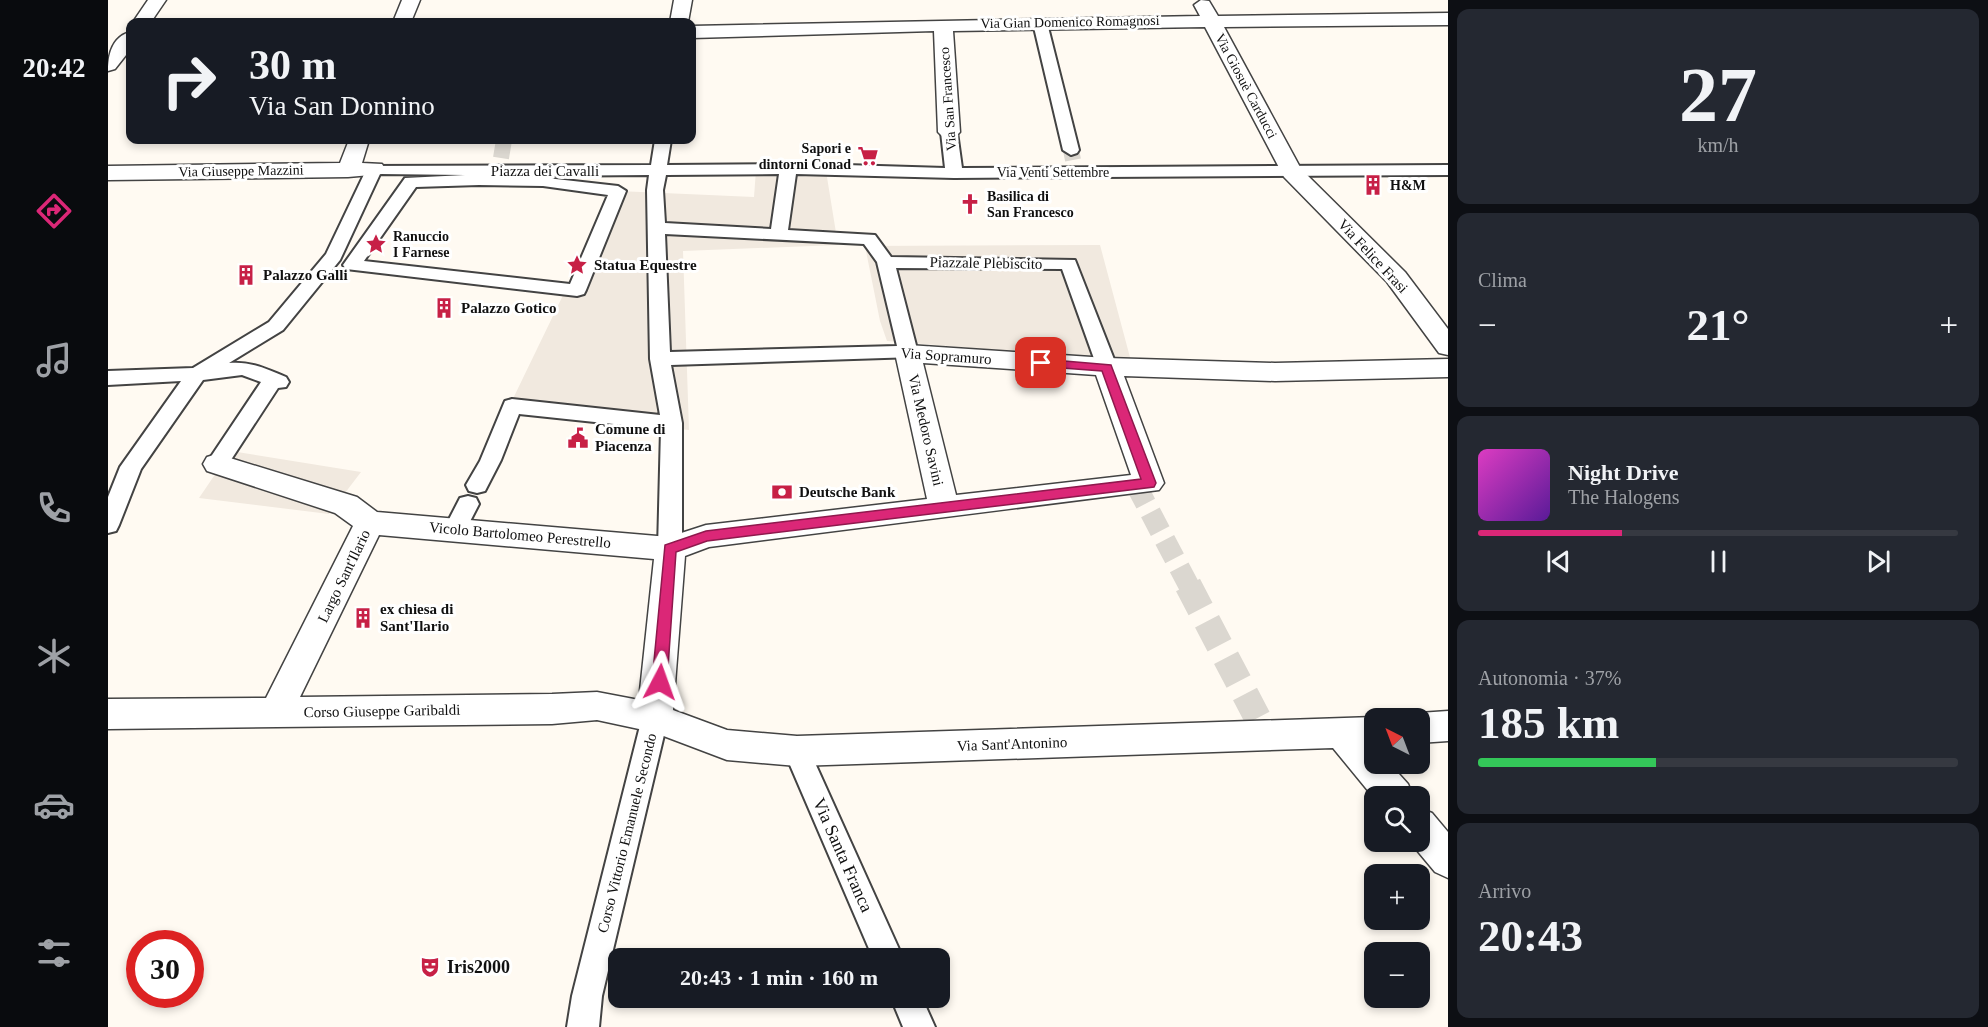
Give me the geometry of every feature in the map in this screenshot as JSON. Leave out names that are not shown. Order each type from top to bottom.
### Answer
[{"type":"street","points":[[145,18],[157,0]]},
{"type":"street","points":[[404,18],[411,0]]},
{"type":"street","points":[[680,18],[683,0]]},
{"type":"street","name":"Via Giosuè Carducci","points":[[1200,0],[1292,172]]},
{"type":"street","name":"Via Gian Domenico Romagnosi","points":[[696,32],[1040,22],[1448,19]]},
{"type":"street","points":[[1040,22],[1073,160]]},
{"type":"street","name":"Via San Francesco","points":[[943,25],[949,132],[954,173]]},
{"type":"street","points":[[108,29],[126,29]]},
{"type":"street","points":[[108,65],[126,43]]},
{"type":"street","points":[[348,170],[358,144]]},
{"type":"street","points":[[475,489],[512,406],[672,423],[660,359],[655,190],[662,144]]},
{"type":"street","name":"Via Venti Settembre","points":[[659,171],[788,169],[954,173],[1073,160],[1292,172],[1448,170]]},
{"type":"street","name":"Piazza dei Cavalli","points":[[374,169],[500,165],[659,171]]},
{"type":"street","points":[[108,525],[131,467],[197,374],[276,326],[334,256],[374,169]]},
{"type":"street","name":"Via Giuseppe Mazzini","points":[[108,173],[374,169]]},
{"type":"street","points":[[779,234],[788,169]]},
{"type":"street","name":"Via Felice Frasi","points":[[1292,172],[1396,277],[1448,347]]},
{"type":"street","name":"Piazza dei Cavalli","points":[[411,182],[543,182],[618,191],[577,290],[352,265],[411,182]]},
{"type":"street","points":[[656,228],[869,239],[886,262],[908,353]]},
{"type":"street","name":"Piazzale Plebiscito","points":[[886,262],[1069,264],[1107,368]]},
{"type":"street","name":"Via Sopramuro","points":[[660,359],[877,351],[1107,368],[1275,372],[1448,368]]},
{"type":"street","name":"Via Medoro Savini","points":[[908,353],[945,508]]},
{"type":"street","points":[[108,378],[197,374],[244,368],[276,381],[217,464]]},
{"type":"street","points":[[670,549],[706,536],[1149,483],[1107,368]]},
{"type":"street","name":"Corso Vittorio Emanuele Secondo","points":[[583,1027],[587,996],[656,718],[670,549],[672,423]]},
{"type":"street","name":"Largo Sant'Ilario","points":[[217,464],[346,505],[370,523],[276,712]]},
{"type":"street","name":"Vicolo Bartolomeo Perestrello","points":[[370,523],[475,489],[670,549]]},
{"type":"street","name":"Corso Giuseppe Garibaldi","points":[[108,714],[552,709],[597,706],[656,718]]},
{"type":"street","name":"Via Sant'Antonino","points":[[656,718],[727,745],[797,751],[1358,733]]},
{"type":"street","points":[[1430,727],[1448,726]]},
{"type":"street","points":[[1358,733],[1389,786]]},
{"type":"street","name":"Via Santa Franca","points":[[797,751],[884,948]]},
{"type":"street","points":[[1430,838],[1448,860]]},
{"type":"street","points":[[910,1008],[919,1027]]},
{"type":"shaded area","points":[[756,170],[826,171],[838,245],[683,251],[689,430],[507,411],[566,289],[577,290],[618,191],[754,197]]},
{"type":"shaded area","points":[[1100,245],[1131,361],[887,341],[880,321],[865,246]]},
{"type":"shaded area","points":[[231,451],[361,472],[329,514],[199,498]]},
{"type":"tunnel","points":[[501,158],[503,144]]},
{"type":"tunnel","points":[[1071,150],[1073,160]]},
{"type":"tunnel","points":[[1136,485],[1189,586]]},
{"type":"tunnel","points":[[1188,585],[1267,736]]},
{"type":"place","name":"Sapori e dintorni Conad","points":[[868,156]]},
{"type":"place","name":"H&M","points":[[1373,185]]},
{"type":"place","name":"Basilica di San Francesco","points":[[970,204]]},
{"type":"place","name":"Ranuccio I Farnese","points":[[376,244]]},
{"type":"place","name":"Statua Equestre","points":[[577,265]]},
{"type":"place","name":"Palazzo Galli","points":[[246,275]]},
{"type":"place","name":"Palazzo Gotico","points":[[444,308]]},
{"type":"place","name":"Comune di Piacenza","points":[[578,438]]},
{"type":"place","name":"Deutsche Bank","points":[[782,492]]},
{"type":"place","name":"ex chiesa di Sant'Ilario","points":[[363,618]]},
{"type":"place","name":"Iris2000","points":[[430,967]]},
{"type":"route","points":[[660,682],[670,549],[706,536],[1149,483],[1107,368],[1041,363]]}]
